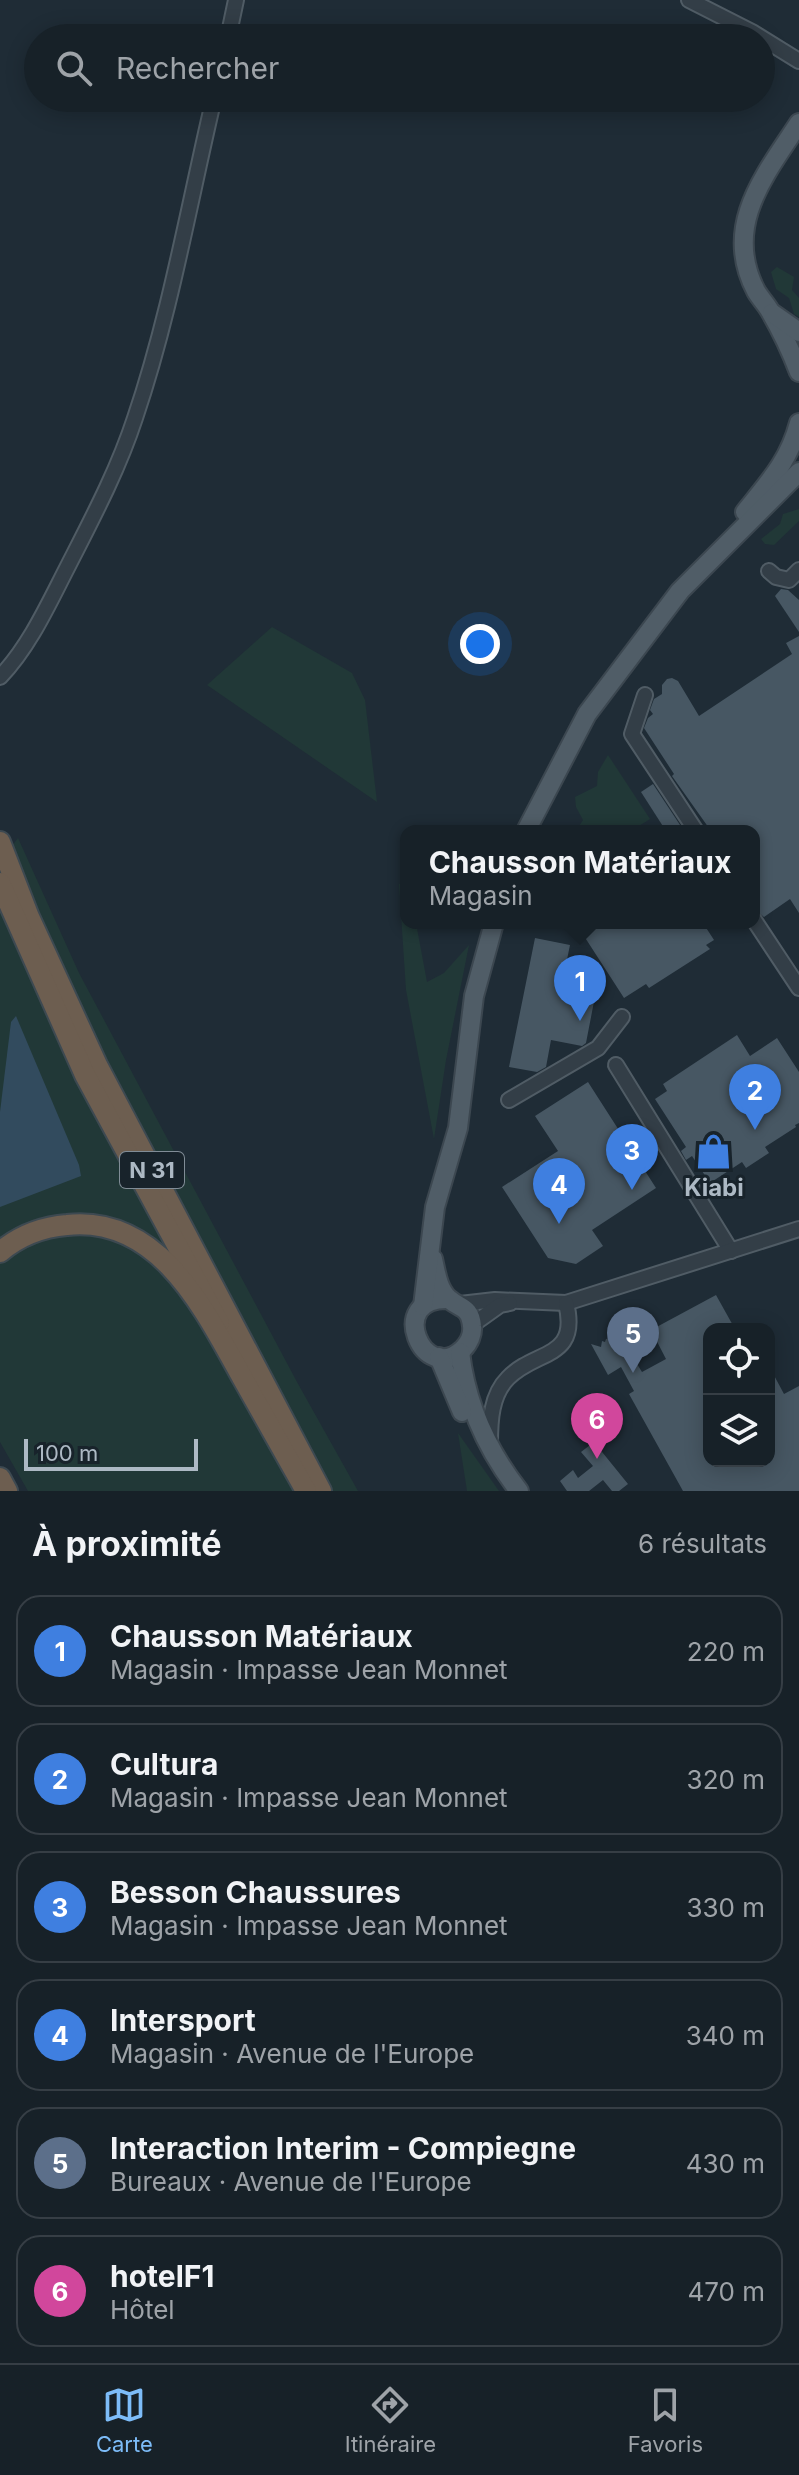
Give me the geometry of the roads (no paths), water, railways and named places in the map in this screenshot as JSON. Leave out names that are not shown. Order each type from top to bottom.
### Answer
[{"type":"highway","name":"N 31","points":[[0,842],[29,917],[97,1065],[321,1491]]},
{"type":"highway","name":"N 31","points":[[0,883],[85,1075],[306,1491]]},
{"type":"highway","points":[[0,1252],[31,1234],[72,1224],[107,1228],[125,1234],[150,1249],[171,1266],[209,1319],[306,1491]]},
{"type":"highway","points":[[209,1275],[332,1491]]},
{"type":"highway","points":[[0,1478],[7,1491]]},
{"type":"main road","points":[[799,123],[755,191],[743,235],[748,271],[756,291],[771,312],[799,372]]},
{"type":"main road","points":[[771,312],[799,332]]},
{"type":"main road","points":[[529,825],[587,714],[680,591],[779,471],[793,446],[799,423]]},
{"type":"main road","points":[[680,591],[799,472]]},
{"type":"main road","points":[[430,1248],[438,1281],[454,1301],[469,1313],[472,1325],[470,1340],[460,1352],[450,1356],[439,1357],[422,1349],[417,1341],[414,1322],[423,1306],[430,1248],[435,1207],[458,1128],[474,996],[492,929]]},
{"type":"main road","points":[[423,1306],[440,1299],[454,1301]]},
{"type":"main road","points":[[460,1352],[464,1384],[474,1415],[490,1448],[519,1491]]},
{"type":"main road","points":[[439,1357],[468,1427],[506,1491]]},
{"type":"street","points":[[231,24],[236,0]]},
{"type":"street","points":[[689,0],[736,24]]},
{"type":"street","points":[[775,46],[799,61]]},
{"type":"street","points":[[0,677],[18,655],[57,587],[97,510],[134,421],[159,335],[211,112]]},
{"type":"street","points":[[769,571],[789,580],[799,570]]},
{"type":"street","points":[[645,695],[632,734],[692,825]]},
{"type":"street","points":[[760,929],[799,988]]},
{"type":"street","points":[[509,1100],[598,1048],[622,1017]]},
{"type":"street","points":[[616,1065],[731,1251]]},
{"type":"street","points":[[454,1301],[566,1303],[799,1229]]},
{"type":"street","points":[[472,1325],[500,1305],[515,1302]]},
{"type":"street","points":[[490,1448],[493,1406],[506,1380],[562,1345],[569,1329],[566,1303]]},
{"type":"water","points":[[16,1016],[81,1176],[0,1207],[0,1112],[11,1022]]},
{"type":"place","name":"Chausson Matériaux","points":[[580,1021]]},
{"type":"place","name":"Cultura","points":[[755,1130]]},
{"type":"place","name":"Kiabi","points":[[714,1151]]},
{"type":"place","name":"Besson Chaussures","points":[[632,1190]]},
{"type":"place","name":"Intersport","points":[[559,1224]]},
{"type":"place","name":"Interaction Interim - Compiegne","points":[[633,1373]]},
{"type":"place","name":"hotelF1","points":[[597,1459]]}]
